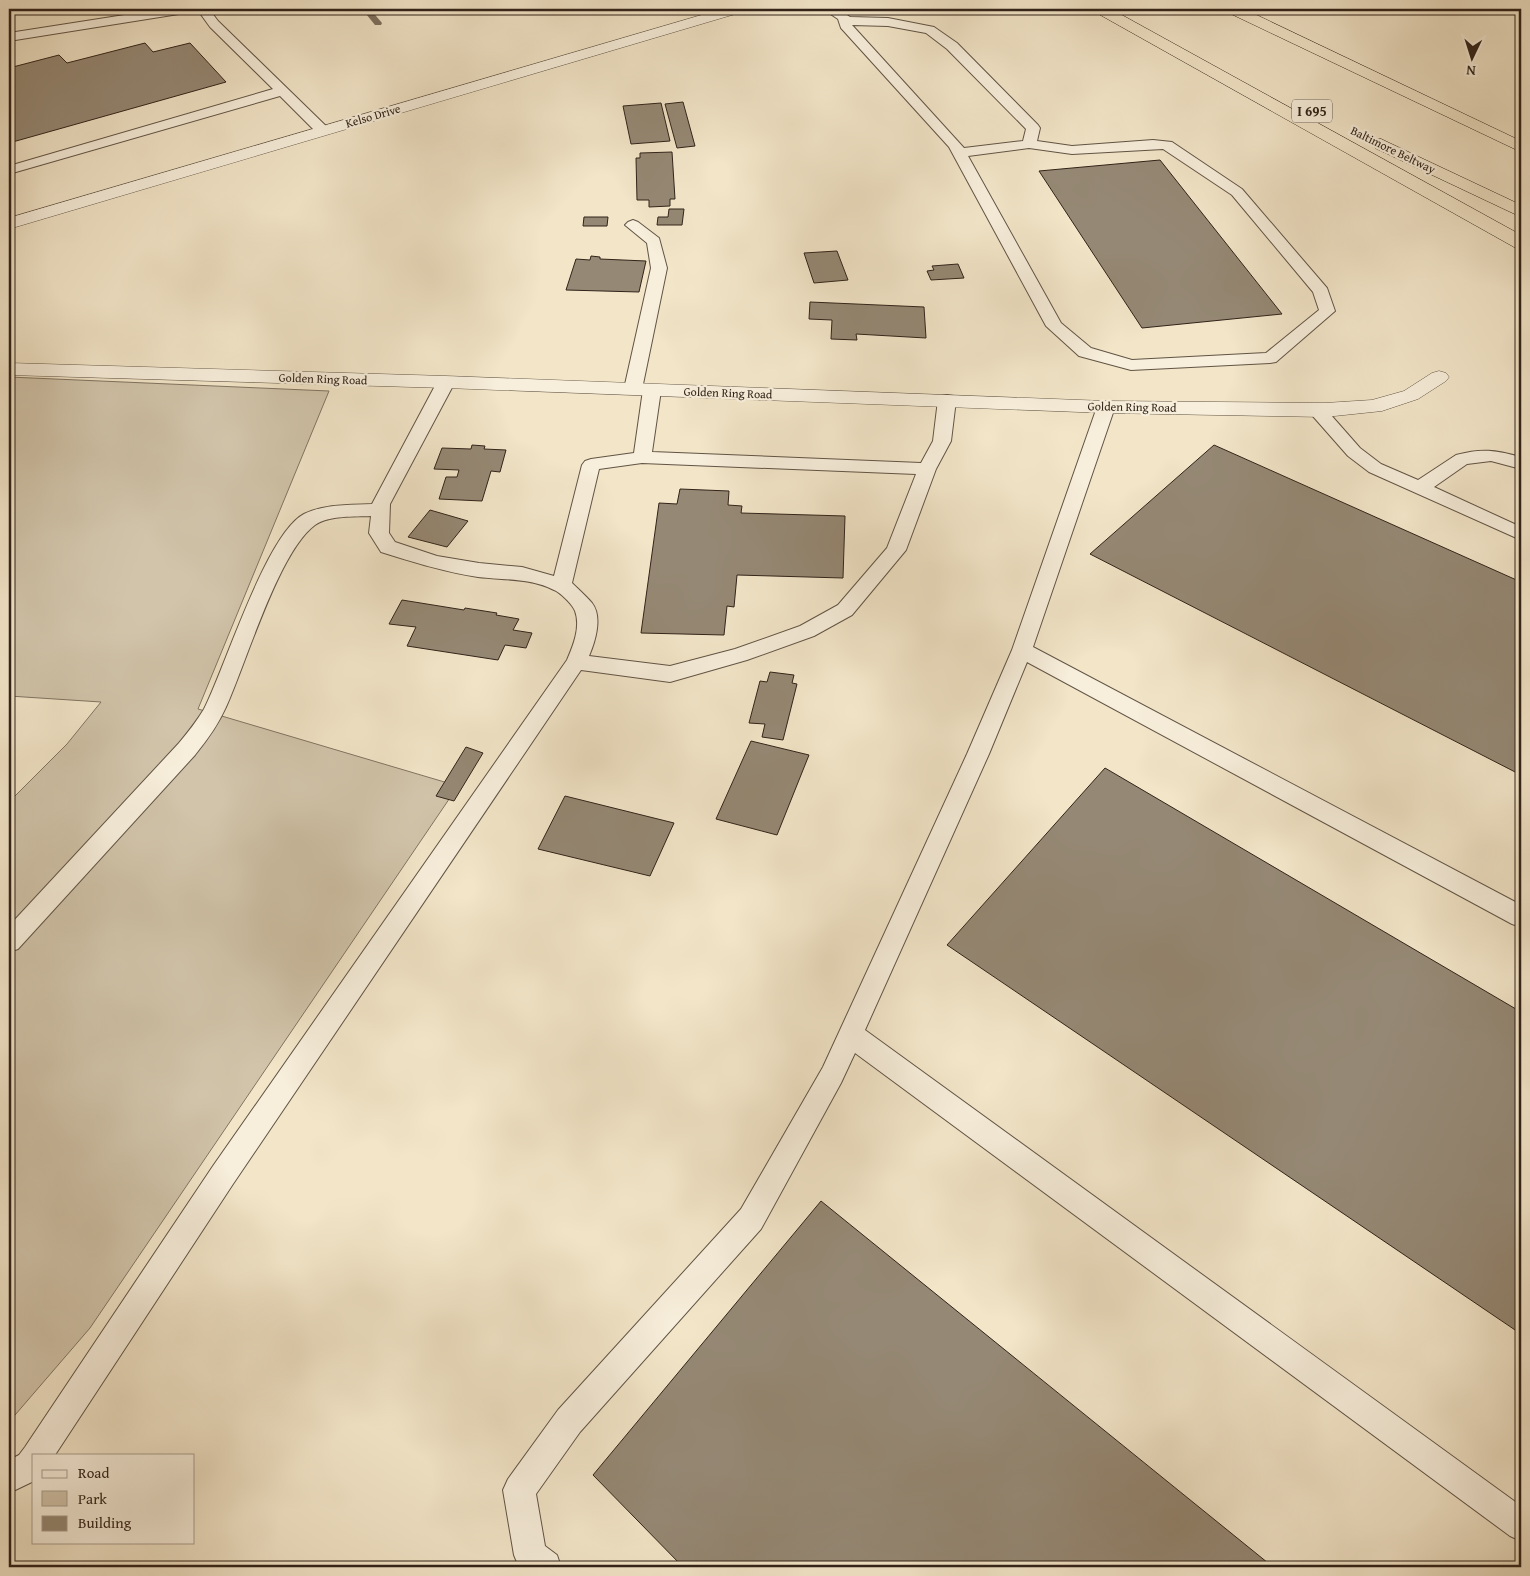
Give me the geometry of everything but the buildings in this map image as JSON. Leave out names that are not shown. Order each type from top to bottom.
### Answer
[{"type":"highway","name":"Baltimore Beltway","points":[[1102,9],[1343,126]]},
{"type":"highway","points":[[1102,9],[1521,243]]},
{"type":"highway","points":[[1232,9],[1521,147]]},
{"type":"highway","name":"Baltimore Beltway","points":[[1370,139],[1521,212]]},
{"type":"street","name":"Kelso Drive","points":[[9,224],[737,9]]},
{"type":"street","name":"Golden Ring Road","points":[[9,369],[446,382],[947,400],[1106,408],[1317,410],[1374,406],[1411,395],[1440,377]]},
{"type":"lane","points":[[9,36],[185,9]]},
{"type":"lane","points":[[203,9],[214,24],[323,131]]},
{"type":"lane","points":[[829,9],[844,17],[845,24],[955,145],[959,153],[1054,326],[1085,352],[1131,364],[1270,358],[1327,311],[1321,291],[1237,192],[1167,145],[1153,144],[1072,150],[1030,144],[959,153]]},
{"type":"lane","points":[[845,21],[888,22],[930,30],[952,46],[1033,128],[1030,144]]},
{"type":"lane","points":[[9,170],[282,91]]},
{"type":"lane","points":[[633,225],[654,241],[659,268],[642,390],[642,457]]},
{"type":"lane","points":[[38,1454],[229,1167],[576,662],[584,641],[587,624],[585,608],[562,585],[522,574],[479,570],[435,562],[388,546],[379,532],[381,504],[446,382]]},
{"type":"lane","points":[[576,662],[670,674],[740,655],[799,634],[845,610],[896,550],[927,469],[942,441],[947,400]]},
{"type":"lane","points":[[544,1567],[530,1555],[519,1490],[569,1421],[752,1218],[832,1075],[974,762],[1022,650],[1106,408]]},
{"type":"lane","points":[[1317,410],[1354,452],[1375,468],[1521,534]]},
{"type":"lane","points":[[1420,488],[1462,459],[1491,455],[1521,462]]},
{"type":"lane","points":[[562,585],[591,465],[642,457],[927,469]]},
{"type":"lane","points":[[9,942],[187,749],[204,727],[218,703],[274,567],[292,538],[308,520],[335,512],[381,510]]},
{"type":"lane","points":[[1022,650],[1521,917]]},
{"type":"lane","points":[[850,1034],[1521,1525]]},
{"type":"lane","points":[[9,1478],[30,1466],[32,1462]]},
{"type":"green space","points":[[9,377],[329,391],[198,709],[458,786],[90,1328],[9,1422],[9,802],[67,744],[101,702],[9,696]]},
{"type":"waterway","points":[[366,9],[378,23]]}]
